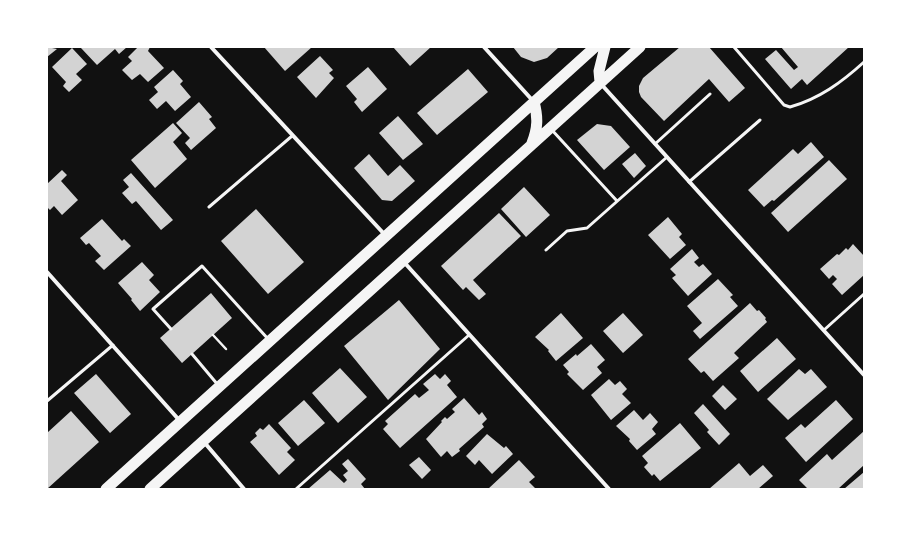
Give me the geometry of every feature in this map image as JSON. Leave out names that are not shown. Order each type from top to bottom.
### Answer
[{"type":"highway","points":[[106,489],[595,47]]},
{"type":"highway","points":[[600,82],[600,71],[604,47]]},
{"type":"highway","points":[[150,489],[402,260],[640,47]]},
{"type":"highway","points":[[530,147],[538,122],[534,102]]},
{"type":"street","points":[[211,47],[386,236]]},
{"type":"street","points":[[484,47],[534,102]]},
{"type":"street","points":[[600,82],[654,144],[864,374]]},
{"type":"street","points":[[402,260],[609,489]]},
{"type":"street","points":[[47,272],[180,421]]},
{"type":"street","points":[[202,441],[244,489]]},
{"type":"lane","points":[[734,47],[784,105],[790,108],[811,100],[839,84],[864,62]]},
{"type":"lane","points":[[654,144],[710,94]]},
{"type":"lane","points":[[689,182],[760,120]]},
{"type":"lane","points":[[550,128],[617,201]]},
{"type":"lane","points":[[209,207],[292,136]]},
{"type":"lane","points":[[546,250],[568,231],[587,228],[667,158]]},
{"type":"lane","points":[[170,329],[153,309],[202,266],[270,341]]},
{"type":"lane","points":[[824,330],[864,294]]},
{"type":"lane","points":[[296,489],[469,335]]},
{"type":"lane","points":[[47,401],[113,345]]},
{"type":"lane","points":[[192,354],[220,386]]},
{"type":"path","points":[[213,335],[226,349]]},
{"type":"building","points":[[47,47],[57,49],[47,57]]},
{"type":"building","points":[[127,47],[119,54],[115,49],[97,65],[81,48]]},
{"type":"building","points":[[138,47],[150,47],[148,51],[164,68],[148,82],[140,74],[132,80],[122,70],[132,61],[128,57]]},
{"type":"building","points":[[264,47],[312,47],[285,71]]},
{"type":"building","points":[[393,47],[431,47],[410,66]]},
{"type":"building","points":[[513,47],[559,47],[547,58],[534,62],[521,57]]},
{"type":"building","points":[[680,47],[709,47],[745,88],[729,102],[709,79],[664,121],[641,97],[639,86],[643,78]]},
{"type":"building","points":[[781,47],[849,47],[807,85],[802,79],[791,89],[765,59],[776,50],[794,70],[798,67]]},
{"type":"building","points":[[72,48],[87,64],[76,74],[82,80],[69,92],[63,86],[66,82],[52,67]]},
{"type":"building","points":[[320,56],[333,70],[329,73],[334,78],[316,98],[297,77]]},
{"type":"building","points":[[368,67],[387,89],[362,112],[354,102],[357,99],[346,86]]},
{"type":"building","points":[[468,69],[488,92],[437,135],[417,113]]},
{"type":"building","points":[[173,70],[183,81],[180,84],[191,97],[175,111],[166,101],[157,109],[149,100],[158,92],[154,87]]},
{"type":"building","points":[[199,102],[212,117],[209,119],[216,128],[191,150],[185,143],[190,138],[176,123]]},
{"type":"building","points":[[398,116],[423,144],[403,160],[379,133]]},
{"type":"building","points":[[173,123],[182,133],[173,142],[187,159],[155,188],[131,160]]},
{"type":"building","points":[[597,124],[611,126],[630,147],[604,170],[577,140]]},
{"type":"building","points":[[811,142],[824,157],[774,201],[772,200],[764,207],[748,190],[793,149],[798,154]]},
{"type":"building","points":[[635,153],[646,166],[634,178],[622,164]]},
{"type":"building","points":[[369,154],[388,176],[400,165],[415,181],[392,201],[382,200],[354,168]]},
{"type":"building","points":[[829,160],[847,179],[788,232],[771,213]]},
{"type":"building","points":[[62,170],[67,175],[61,181],[78,200],[62,215],[54,206],[50,210],[47,207],[47,184]]},
{"type":"building","points":[[131,173],[173,220],[161,230],[136,201],[132,204],[122,193],[129,187],[123,180]]},
{"type":"building","points":[[524,187],[550,215],[526,237],[501,209]]},
{"type":"building","points":[[256,209],[304,262],[268,294],[221,241]]},
{"type":"building","points":[[499,213],[521,236],[473,280],[486,294],[479,300],[466,287],[463,290],[441,266]]},
{"type":"building","points":[[668,217],[682,234],[679,237],[686,245],[670,259],[648,235]]},
{"type":"building","points":[[102,219],[122,241],[124,239],[131,246],[104,270],[95,261],[101,256],[89,243],[86,245],[80,238]]},
{"type":"building","points":[[853,244],[864,256],[864,275],[842,295],[832,284],[837,279],[833,275],[829,279],[820,269],[837,254],[839,255],[846,248],[848,250]]},
{"type":"building","points":[[692,249],[699,258],[694,262],[699,267],[703,264],[712,274],[688,296],[672,278],[676,275],[670,269]]},
{"type":"building","points":[[142,262],[154,275],[149,280],[160,292],[140,311],[118,283]]},
{"type":"building","points":[[718,279],[733,295],[730,297],[738,306],[700,339],[693,331],[702,323],[687,306]]},
{"type":"building","points":[[211,293],[232,318],[182,363],[160,338]]},
{"type":"building","points":[[399,300],[440,349],[388,400],[344,346]]},
{"type":"building","points":[[750,303],[757,311],[759,310],[766,318],[765,319],[767,322],[734,353],[739,358],[713,381],[704,371],[701,373],[688,359]]},
{"type":"building","points":[[561,313],[583,338],[556,361],[548,351],[549,350],[535,337]]},
{"type":"building","points":[[623,313],[643,335],[623,353],[603,331]]},
{"type":"building","points":[[777,338],[796,359],[758,392],[740,371]]},
{"type":"building","points":[[591,344],[605,360],[597,367],[602,373],[583,390],[567,374],[569,372],[563,365]]},
{"type":"building","points":[[340,368],[367,397],[338,423],[312,393]]},
{"type":"building","points":[[799,369],[805,374],[811,369],[827,387],[788,420],[767,399]]},
{"type":"building","points":[[96,374],[131,414],[110,433],[74,393]]},
{"type":"building","points":[[435,374],[440,379],[445,374],[451,381],[447,385],[457,397],[400,448],[383,429],[388,424],[385,421],[415,394],[419,398],[429,390],[423,384]]},
{"type":"building","points":[[609,379],[615,385],[620,381],[627,389],[622,394],[631,403],[611,420],[591,395]]},
{"type":"building","points":[[723,385],[737,399],[725,410],[712,396]]},
{"type":"building","points":[[464,398],[479,415],[482,412],[487,419],[482,424],[484,427],[452,457],[447,451],[441,457],[426,439],[445,417],[447,419],[455,412],[452,409]]},
{"type":"building","points":[[304,400],[325,423],[298,446],[278,423]]},
{"type":"building","points":[[836,400],[853,419],[806,462],[785,438],[801,424],[805,428]]},
{"type":"building","points":[[703,404],[730,434],[719,445],[707,432],[709,430],[694,413]]},
{"type":"building","points":[[634,410],[643,420],[650,413],[658,422],[652,429],[656,434],[637,450],[629,441],[630,439],[616,426]]},
{"type":"building","points":[[71,411],[99,442],[47,489],[47,433]]},
{"type":"building","points":[[680,423],[701,448],[660,481],[654,474],[652,476],[644,467],[648,463],[642,456]]},
{"type":"building","points":[[269,424],[291,448],[287,452],[295,460],[279,475],[250,442],[257,436],[255,433],[260,428],[263,430]]},
{"type":"building","points":[[864,431],[864,465],[838,489],[808,489],[799,480],[827,454],[832,460]]},
{"type":"building","points":[[487,434],[504,448],[506,446],[513,454],[492,474],[479,460],[475,465],[466,456]]},
{"type":"building","points":[[419,457],[431,470],[422,479],[409,465]]},
{"type":"building","points":[[348,459],[366,479],[361,484],[365,489],[308,489],[330,470],[344,483],[347,480],[343,475],[348,471],[342,464]]},
{"type":"building","points":[[519,460],[535,477],[529,482],[536,489],[488,489]]},
{"type":"building","points":[[739,463],[750,476],[763,465],[773,476],[758,489],[709,489]]},
{"type":"building","points":[[864,472],[864,489],[844,489]]}]
